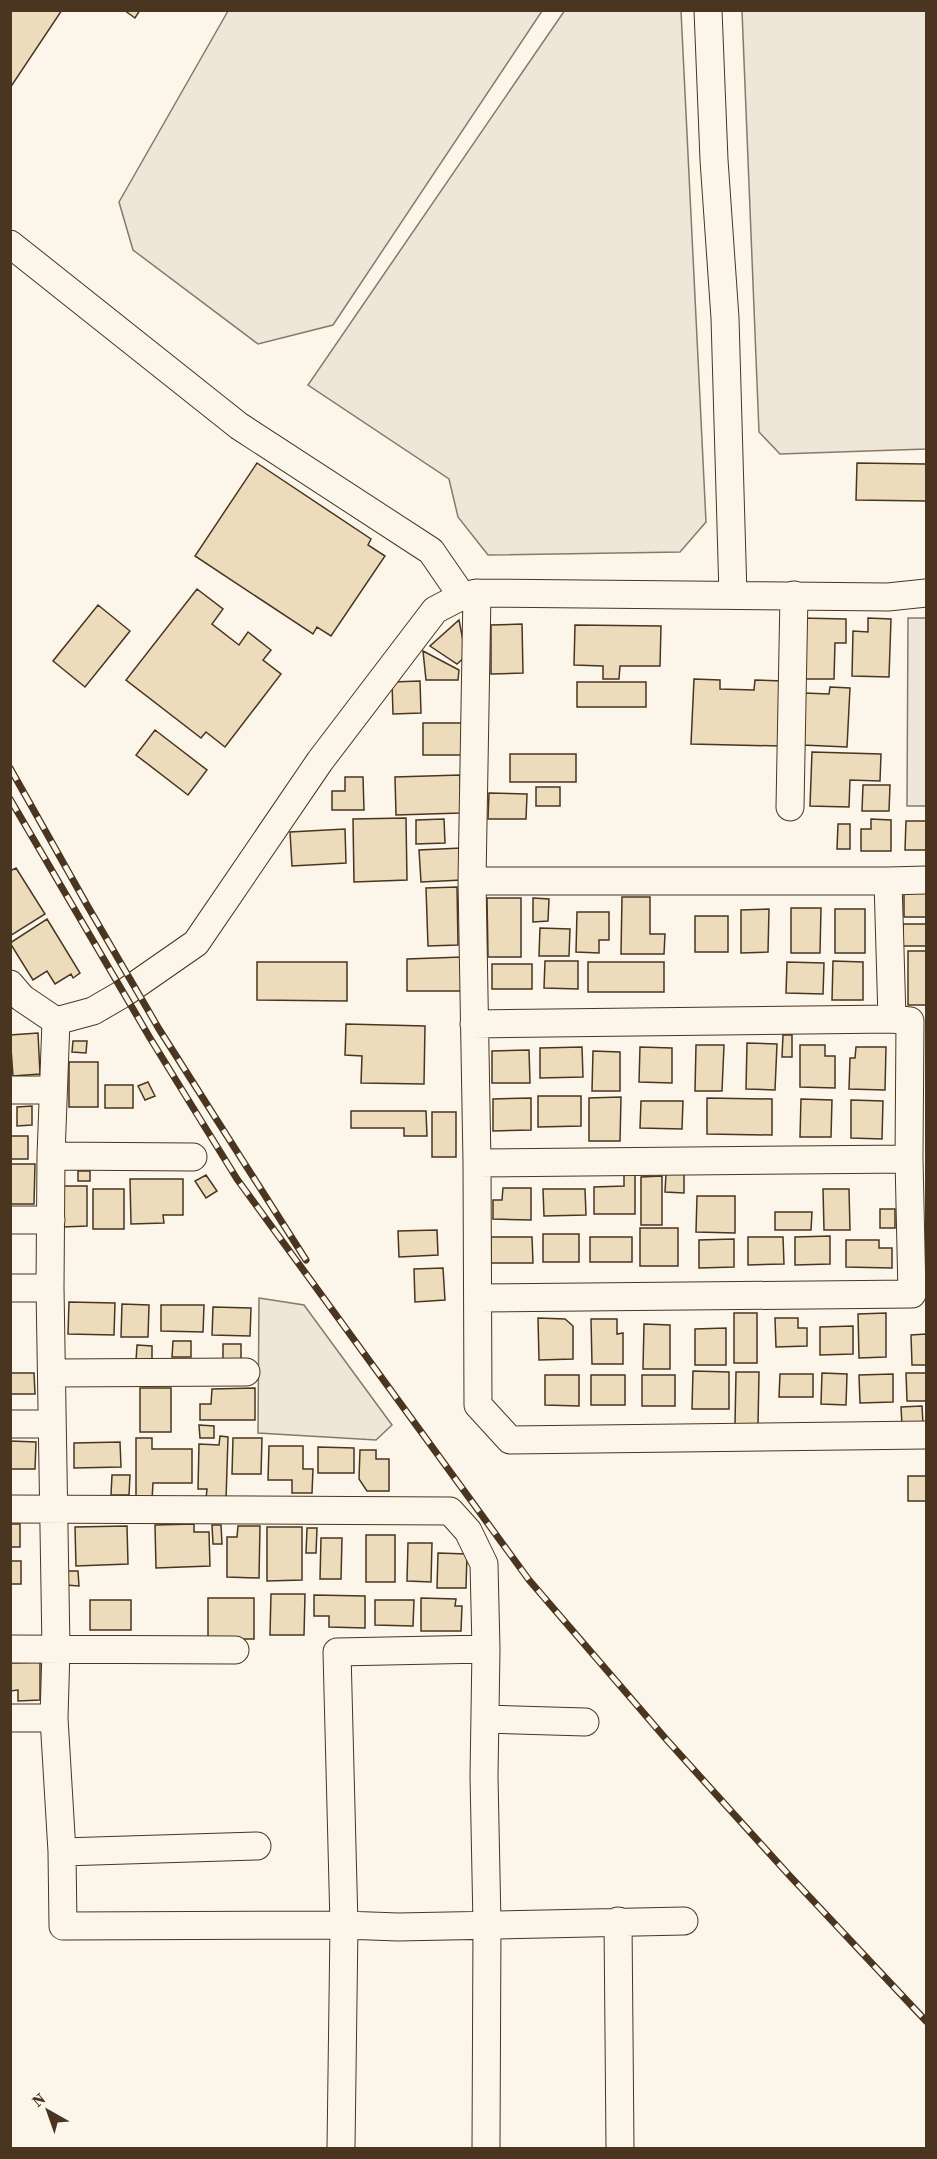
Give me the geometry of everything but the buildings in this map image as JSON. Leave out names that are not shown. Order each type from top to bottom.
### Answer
[{"type":"street","points":[[708,10],[714,160],[725,318],[734,595]]},
{"type":"street","points":[[10,244],[238,426],[431,551],[470,595],[478,1405],[510,1440],[927,1435]]},
{"type":"street","points":[[10,984],[22,998],[56,1021],[93,1011],[134,987],[196,943],[320,760],[435,610],[470,595],[888,597],[927,593]]},
{"type":"street","points":[[790,807],[794,595]]},
{"type":"street","points":[[472,881],[927,880]]},
{"type":"street","points":[[478,1298],[919,1294],[918,1194],[909,1159],[909,1020],[888,881]]},
{"type":"street","points":[[474,1024],[909,1020]]},
{"type":"street","points":[[56,1021],[51,1156],[50,1288],[56,1649],[54,1718],[62,1852],[63,1926],[344,1925],[398,1927],[684,1921]]},
{"type":"street","points":[[10,1090],[53,1089]]},
{"type":"street","points":[[51,1156],[193,1157]]},
{"type":"street","points":[[477,1163],[909,1159]]},
{"type":"street","points":[[10,1220],[51,1220]]},
{"type":"street","points":[[10,1288],[50,1288]]},
{"type":"street","points":[[52,1373],[246,1372]]},
{"type":"street","points":[[10,1424],[52,1424]]},
{"type":"street","points":[[10,1509],[450,1511],[468,1532],[484,1564],[486,2148]]},
{"type":"street","points":[[10,1649],[235,1650]]},
{"type":"street","points":[[341,2148],[344,1925],[337,1652],[486,1649]]},
{"type":"street","points":[[10,1718],[54,1718]]},
{"type":"street","points":[[485,1719],[585,1722]]},
{"type":"street","points":[[62,1852],[257,1846]]},
{"type":"street","points":[[618,1921],[620,2148]]},
{"type":"shaded area","points":[[565,10],[681,11],[706,522],[680,552],[488,555],[458,517],[449,479],[308,385]]},
{"type":"shaded area","points":[[228,11],[542,11],[333,325],[258,344],[133,250],[119,202]]},
{"type":"shaded area","points":[[742,11],[926,11],[926,449],[780,454],[759,432]]},
{"type":"shaded area","points":[[908,618],[926,618],[926,806],[907,806]]},
{"type":"shaded area","points":[[259,1298],[304,1305],[392,1425],[376,1440],[258,1433]]},
{"type":"railway","points":[[10,768],[159,1029],[306,1260]]},
{"type":"railway","points":[[10,799],[150,1038],[237,1179],[529,1580],[666,1739],[788,1874],[926,2021]]}]
